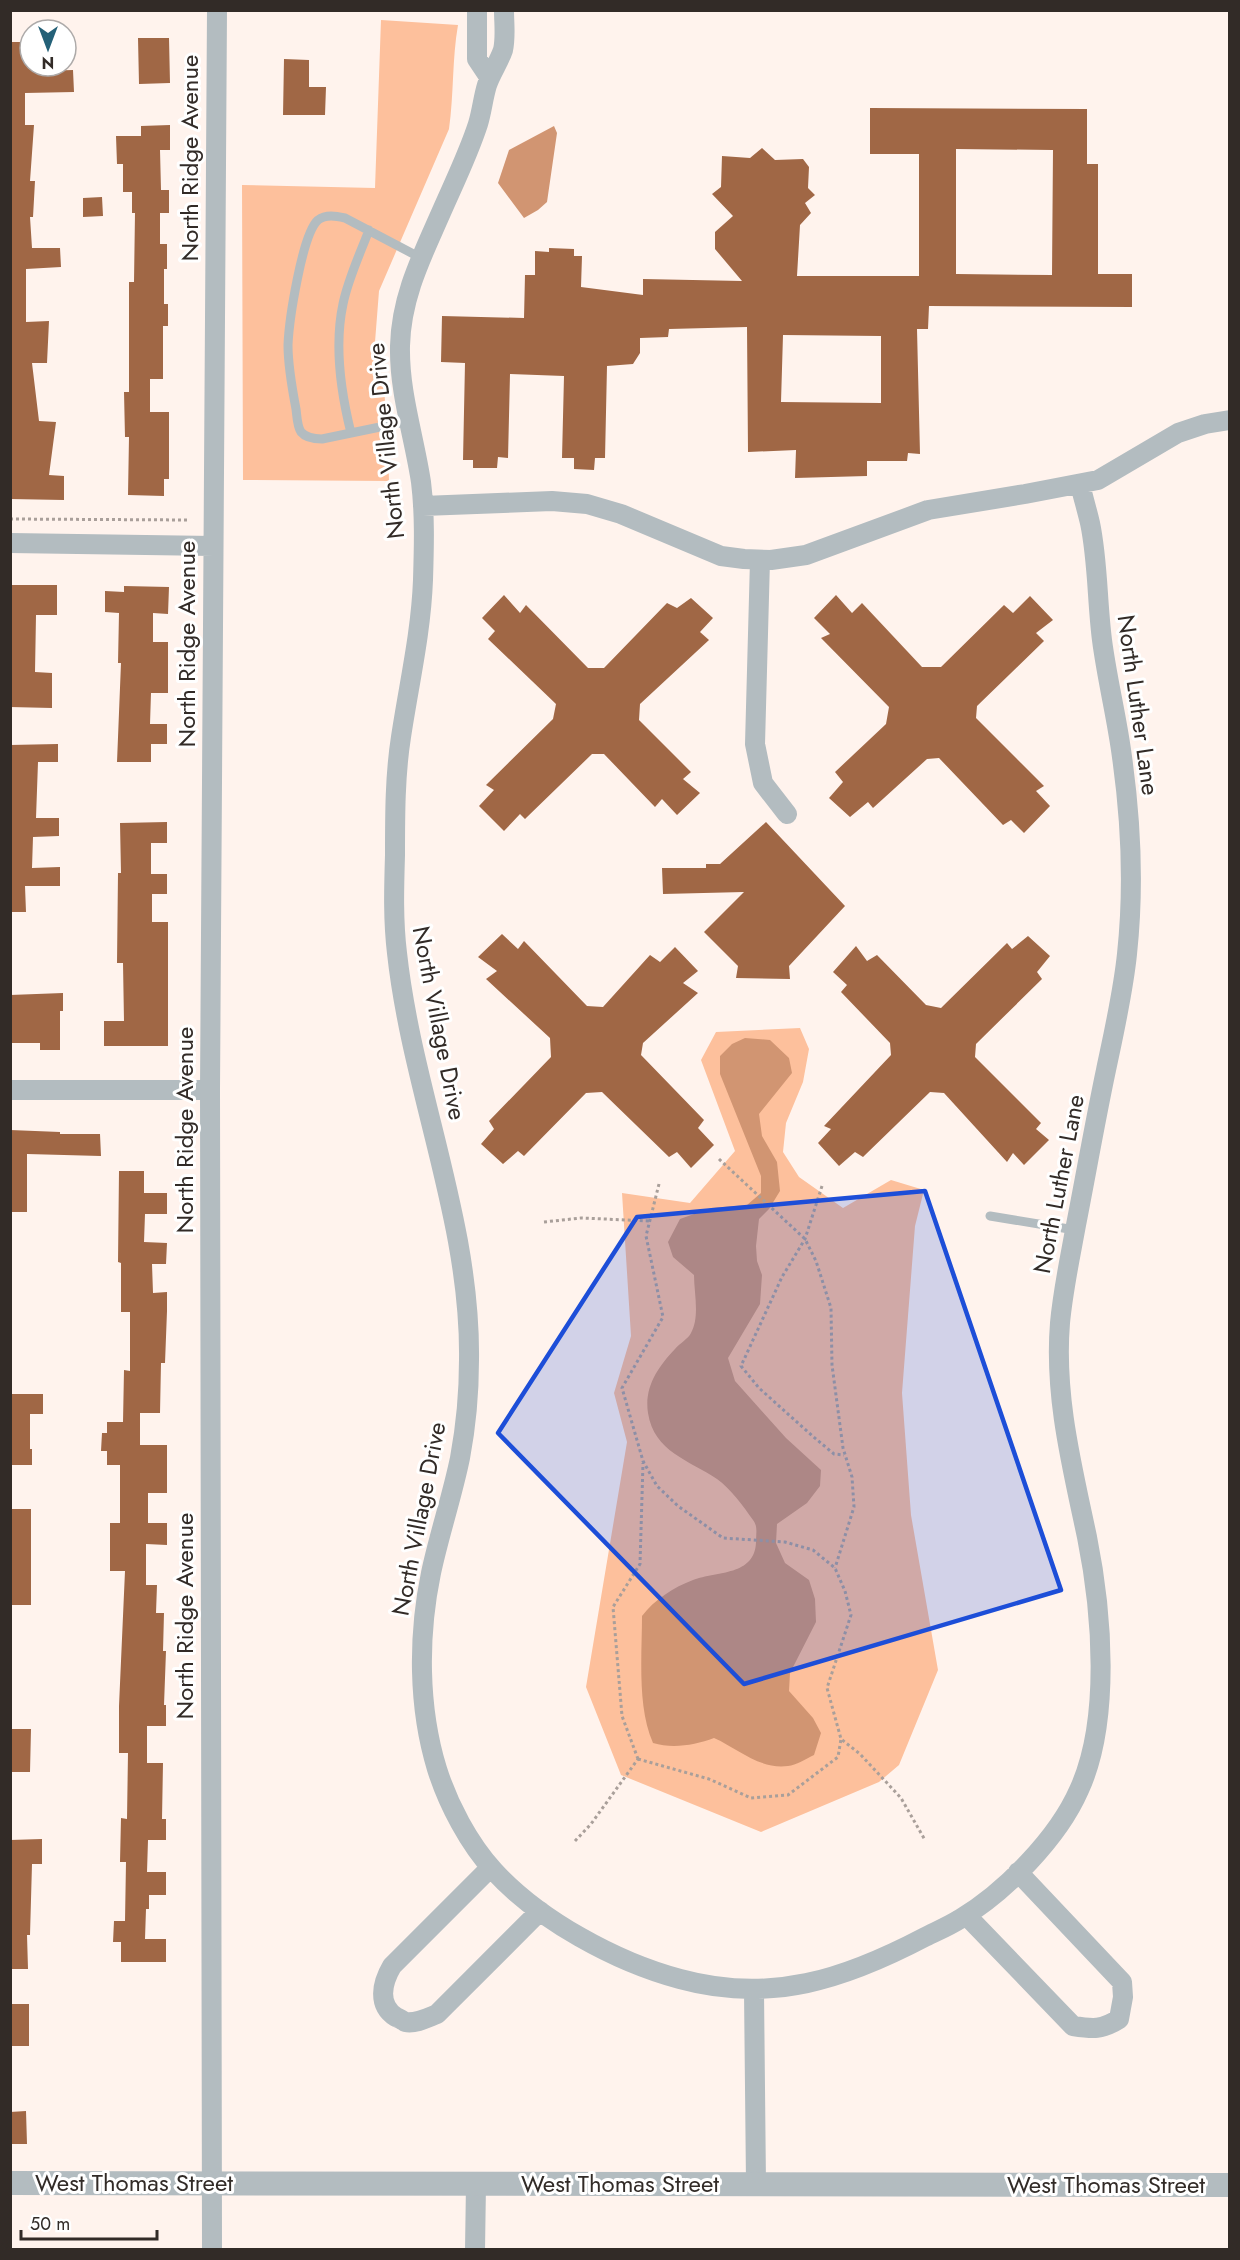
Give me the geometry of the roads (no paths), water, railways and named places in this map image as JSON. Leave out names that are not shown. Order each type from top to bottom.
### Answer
[{"type":"street","name":"North Ridge Avenue","points":[[212,2250],[210,2183],[210,1090],[217,10]]},
{"type":"street","points":[[477,10],[477,58],[489,77]]},
{"type":"street","name":"North Village Drive","points":[[504,10],[502,53],[489,77],[482,113],[409,286],[402,315],[400,365],[420,474],[423,506],[423,584],[420,625],[399,748],[395,817],[394,915],[397,956],[408,1019],[460,1248],[467,1298],[470,1356],[468,1396],[460,1459],[432,1570],[423,1627],[422,1659],[426,1713],[438,1772],[451,1805],[490,1868],[540,1911],[612,1955],[650,1970],[690,1982],[754,1991]]},
{"type":"street","points":[[423,506],[552,501],[587,504],[621,514],[721,556],[760,560],[806,555],[928,510],[1098,480],[1178,433],[1205,424],[1230,420]]},
{"type":"street","name":"North Luther Lane","points":[[754,1991],[796,1986],[858,1969],[893,1954],[967,1916],[1048,1843],[1083,1785],[1095,1737],[1100,1650],[1093,1569],[1068,1453],[1060,1382],[1060,1318],[1123,985],[1129,927],[1130,878],[1123,764],[1102,641],[1091,527],[1080,484]]},
{"type":"street","points":[[10,543],[213,546]]},
{"type":"street","points":[[760,560],[755,744],[763,783],[787,814]]},
{"type":"street","points":[[10,1090],[210,1090]]},
{"type":"street","points":[[490,1868],[392,1966],[382,1998],[389,2012],[404,2022],[422,2021],[437,2013],[540,1911]]},
{"type":"street","points":[[967,1916],[1073,2026],[1091,2029],[1106,2027],[1119,2019],[1124,1997],[1122,1982],[1018,1872]]},
{"type":"street","points":[[754,1991],[756,2184]]},
{"type":"street","name":"West Thomas Street","points":[[10,2183],[1230,2185]]},
{"type":"street","points":[[475,2250],[476,2184]]},
{"type":"lane","points":[[409,421],[316,439],[301,431],[291,382],[288,346],[291,311],[303,256],[315,224],[324,216],[345,218],[421,258]]},
{"type":"lane","points":[[351,433],[341,378],[341,320],[348,284],[369,230]]},
{"type":"lane","points":[[990,1216],[1076,1230]]}]
